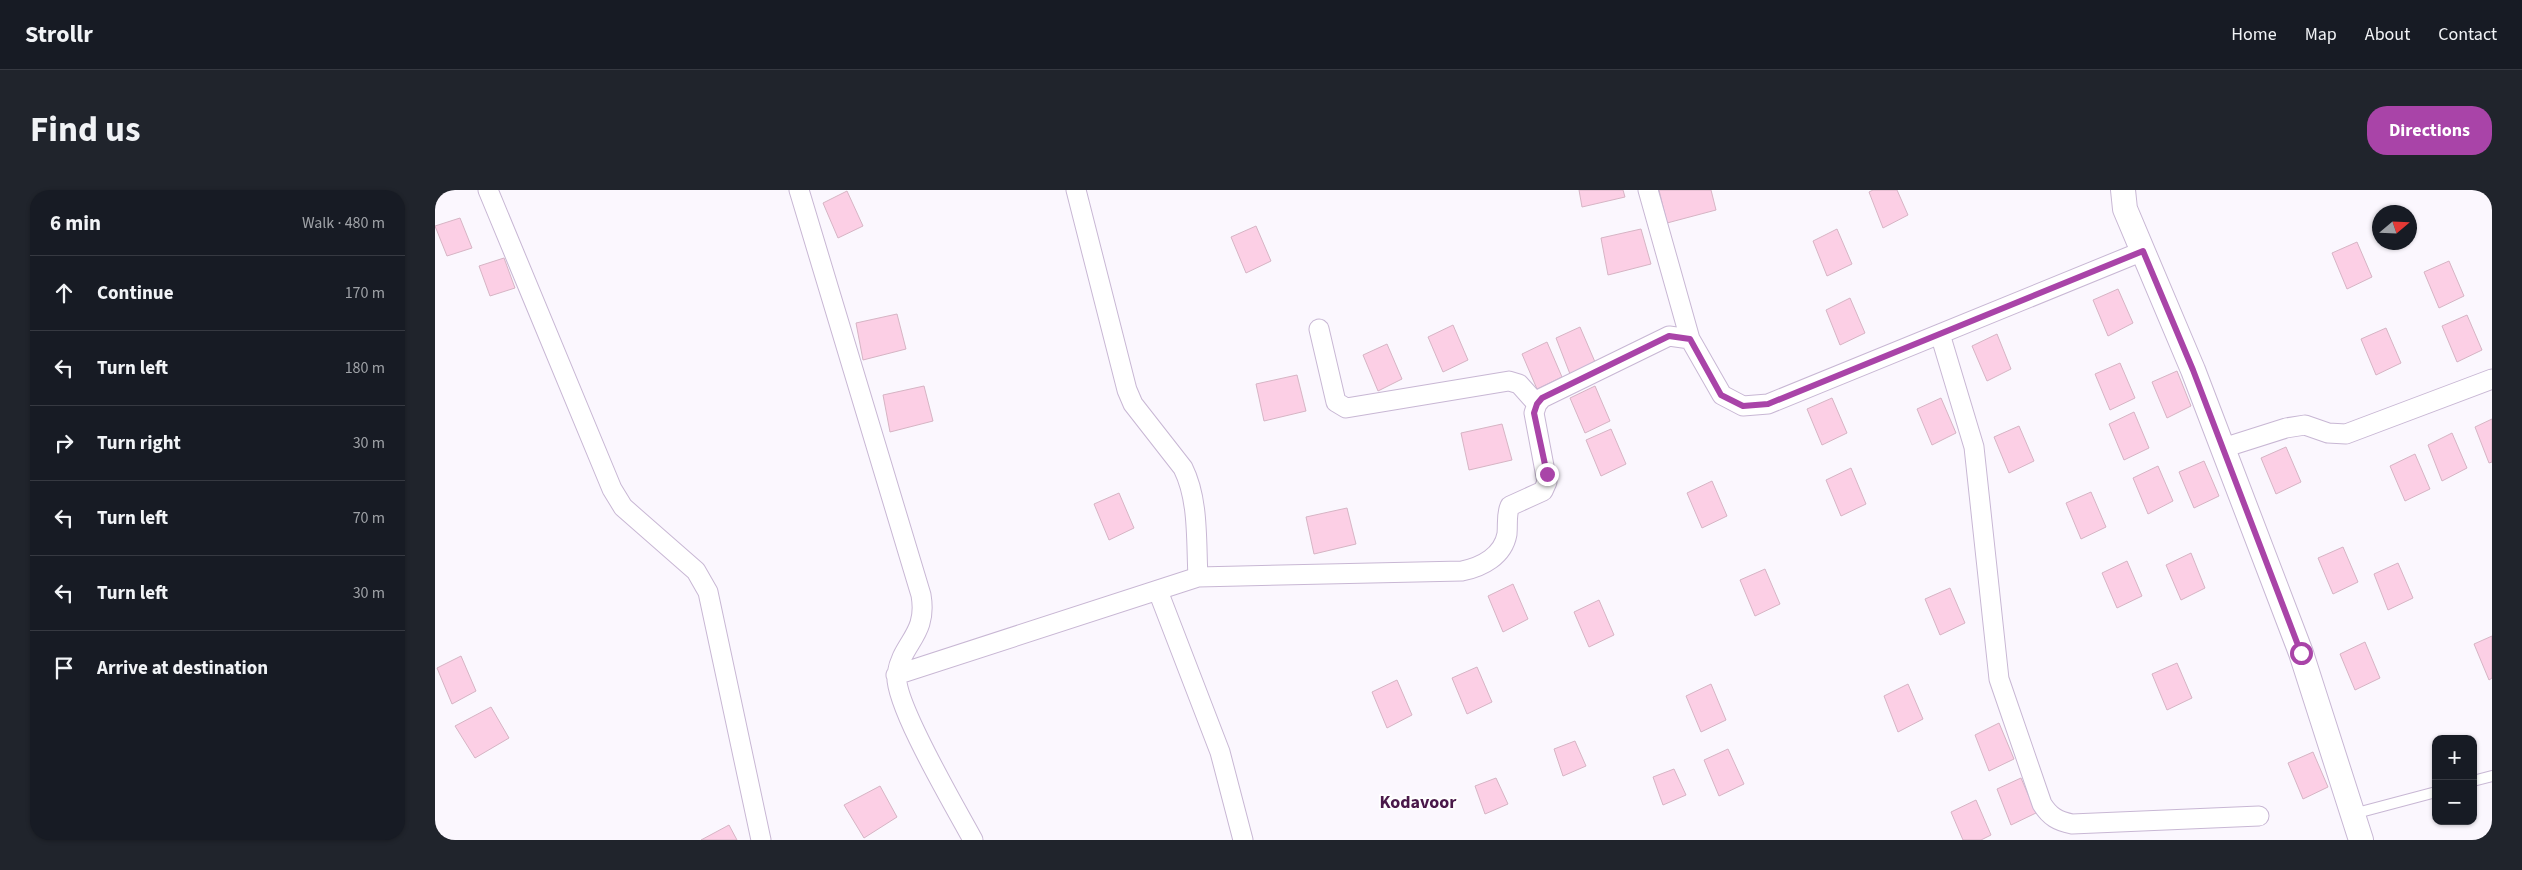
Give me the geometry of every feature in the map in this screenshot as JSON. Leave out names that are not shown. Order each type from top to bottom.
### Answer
[{"type":"street","points":[[488,190],[611,489],[623,508],[680,555],[696,572],[708,592],[761,840]]},
{"type":"street","points":[[799,190],[921,595],[924,612],[896,675],[902,705],[973,840]]},
{"type":"street","points":[[1076,190],[1127,390],[1133,404],[1183,468],[1189,479],[1192,493],[1198,577]]},
{"type":"street","points":[[1648,190],[1690,339],[1721,395],[1743,406],[1768,404],[2143,251]]},
{"type":"street","points":[[2123,190],[2125,209],[2223,448],[2301,653],[2361,840]]},
{"type":"street","points":[[1319,330],[1336,402],[1346,408],[1509,380],[1519,384],[1537,404]]},
{"type":"street","points":[[1940,334],[1974,447],[1999,679],[2042,804],[2047,813],[2058,821],[2072,824],[2259,816]]},
{"type":"street","points":[[896,675],[1198,577],[1462,571],[1476,568],[1499,552],[1507,535],[1510,506],[1543,490],[1547,482],[1534,413],[1537,404],[1542,398],[1669,336],[1690,339]]},
{"type":"street","points":[[2223,448],[2286,428],[2305,425],[2328,433],[2346,434],[2492,378]]},
{"type":"street","points":[[1158,591],[1220,752],[1243,840]]},
{"type":"lane","points":[[2477,780],[2492,776]]},
{"type":"lane","points":[[2353,814],[2432,793]]},
{"type":"building","points":[[1579,190],[1623,190],[1625,197],[1582,207]]},
{"type":"building","points":[[1659,190],[1711,190],[1716,210],[1667,223]]},
{"type":"building","points":[[1873,190],[1897,190],[1908,215],[1883,228],[1869,192]]},
{"type":"building","points":[[847,191],[863,226],[838,238],[823,203]]},
{"type":"building","points":[[460,218],[472,248],[447,256],[435,226]]},
{"type":"building","points":[[1256,226],[1271,261],[1246,273],[1231,237]]},
{"type":"building","points":[[1641,229],[1651,264],[1608,275],[1601,238]]},
{"type":"building","points":[[1837,229],[1852,264],[1827,276],[1813,241]]},
{"type":"building","points":[[2357,242],[2372,277],[2347,289],[2332,253]]},
{"type":"building","points":[[504,258],[515,288],[490,296],[479,266]]},
{"type":"building","points":[[2449,261],[2464,296],[2439,308],[2424,272]]},
{"type":"building","points":[[2118,289],[2133,323],[2108,336],[2093,300]]},
{"type":"building","points":[[1850,298],[1865,333],[1840,345],[1826,310]]},
{"type":"building","points":[[897,314],[906,349],[863,360],[856,323]]},
{"type":"building","points":[[2467,315],[2482,350],[2457,362],[2442,326]]},
{"type":"building","points":[[1453,325],[1468,360],[1443,372],[1428,337]]},
{"type":"building","points":[[1580,327],[1595,362],[1570,374],[1556,338]]},
{"type":"building","points":[[2386,328],[2401,363],[2376,375],[2361,339]]},
{"type":"building","points":[[1997,334],[2011,369],[1987,381],[1972,346]]},
{"type":"building","points":[[1547,342],[1562,377],[1537,389],[1522,354]]},
{"type":"building","points":[[1387,344],[1402,379],[1378,391],[1363,355]]},
{"type":"building","points":[[2120,363],[2135,398],[2110,410],[2095,374]]},
{"type":"building","points":[[2177,371],[2191,406],[2167,418],[2152,382]]},
{"type":"building","points":[[1297,375],[1306,411],[1264,421],[1256,384]]},
{"type":"building","points":[[924,386],[933,421],[890,432],[883,395]]},
{"type":"building","points":[[1595,386],[1610,421],[1585,433],[1570,398]]},
{"type":"building","points":[[1832,398],[1847,433],[1822,445],[1807,409]]},
{"type":"building","points":[[1941,398],[1956,433],[1932,445],[1917,409]]},
{"type":"building","points":[[2134,412],[2149,448],[2124,460],[2109,424]]},
{"type":"building","points":[[2492,419],[2492,462],[2489,463],[2475,427]]},
{"type":"building","points":[[1502,424],[1512,460],[1469,470],[1461,433]]},
{"type":"building","points":[[2019,426],[2034,461],[2009,473],[1994,437]]},
{"type":"building","points":[[1611,429],[1626,464],[1601,476],[1586,440]]},
{"type":"building","points":[[2452,433],[2467,468],[2442,481],[2428,445]]},
{"type":"building","points":[[2286,447],[2301,482],[2276,494],[2261,458]]},
{"type":"building","points":[[2415,454],[2430,489],[2405,501],[2390,466]]},
{"type":"building","points":[[2204,461],[2219,496],[2194,508],[2179,472]]},
{"type":"building","points":[[2158,466],[2173,501],[2148,514],[2133,478]]},
{"type":"building","points":[[1851,468],[1866,504],[1841,516],[1826,480]]},
{"type":"building","points":[[1712,481],[1727,516],[1702,528],[1687,493]]},
{"type":"building","points":[[2091,492],[2106,527],[2081,539],[2066,503]]},
{"type":"building","points":[[1119,493],[1134,528],[1109,540],[1094,504]]},
{"type":"building","points":[[1347,508],[1356,544],[1314,554],[1306,517]]},
{"type":"building","points":[[2343,547],[2358,582],[2333,594],[2318,558]]},
{"type":"building","points":[[2191,553],[2205,588],[2181,600],[2166,565]]},
{"type":"building","points":[[2127,561],[2142,596],[2117,608],[2102,573]]},
{"type":"building","points":[[2398,563],[2413,598],[2388,610],[2374,574]]},
{"type":"building","points":[[1765,569],[1780,604],[1755,616],[1740,580]]},
{"type":"building","points":[[1513,584],[1528,619],[1503,632],[1488,596]]},
{"type":"building","points":[[1950,588],[1965,623],[1940,635],[1925,599]]},
{"type":"building","points":[[1599,600],[1614,635],[1589,647],[1574,612]]},
{"type":"building","points":[[2492,636],[2492,678],[2489,680],[2474,644]]},
{"type":"building","points":[[2365,642],[2380,678],[2355,690],[2340,654]]},
{"type":"building","points":[[461,656],[476,691],[452,704],[437,668]]},
{"type":"building","points":[[2177,663],[2192,698],[2167,710],[2152,674]]},
{"type":"building","points":[[1477,667],[1492,702],[1467,714],[1452,678]]},
{"type":"building","points":[[1397,680],[1412,715],[1387,728],[1372,692]]},
{"type":"building","points":[[1711,684],[1726,720],[1701,732],[1686,696]]},
{"type":"building","points":[[1908,684],[1923,719],[1898,732],[1884,696]]},
{"type":"building","points":[[491,707],[509,738],[475,758],[455,726]]},
{"type":"building","points":[[1999,723],[2014,759],[1989,771],[1975,735]]},
{"type":"building","points":[[1575,741],[1586,766],[1563,776],[1554,749]]},
{"type":"building","points":[[1728,749],[1744,784],[1719,796],[1704,760]]},
{"type":"building","points":[[2313,752],[2328,787],[2303,799],[2288,763]]},
{"type":"building","points":[[1674,769],[1686,795],[1663,805],[1653,777]]},
{"type":"building","points":[[1496,778],[1508,804],[1485,814],[1475,786]]},
{"type":"building","points":[[2021,778],[2036,813],[2011,825],[1997,789]]},
{"type":"building","points":[[880,786],[897,817],[864,838],[844,805]]},
{"type":"building","points":[[1976,800],[1991,835],[1981,840],[1963,840],[1951,812]]},
{"type":"building","points":[[729,825],[737,840],[701,840]]},
{"type":"district","name":"Kodavoor","points":[[1418,802]]},
{"type":"route","points":[[1547,474],[1534,413],[1537,404],[1542,398],[1669,336],[1690,339],[1721,395],[1743,406],[1768,404],[2143,251],[2193,370],[2301,653]]}]
